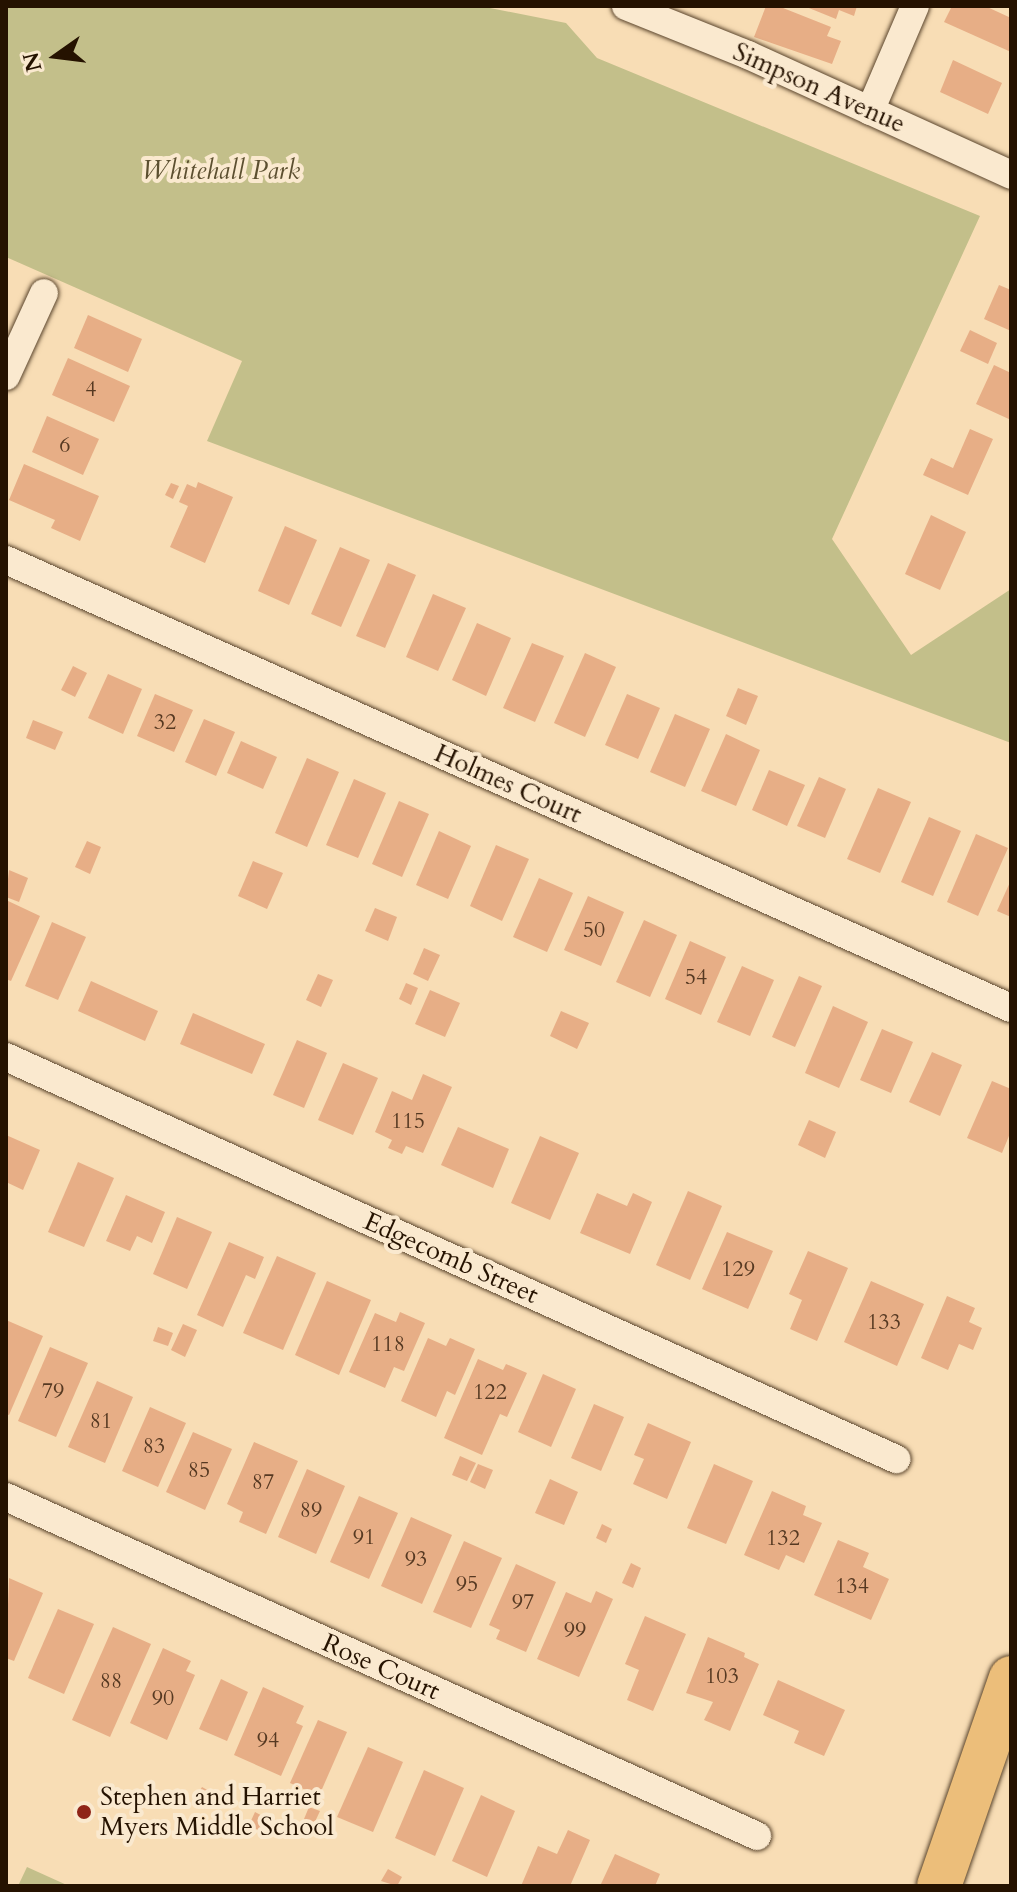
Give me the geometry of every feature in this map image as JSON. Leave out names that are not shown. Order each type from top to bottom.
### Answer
[{"type":"highway","points":[[939,1886],[1011,1678]]},
{"type":"street","name":"Simpson Avenue","points":[[626,6],[748,55],[1011,175]]},
{"type":"street","points":[[870,111],[915,6]]},
{"type":"street","points":[[6,376],[44,293]]},
{"type":"street","name":"Holmes Court","points":[[6,560],[1011,1008]]},
{"type":"street","name":"Edgecomb Street","points":[[6,1057],[896,1459]]},
{"type":"street","name":"Rose Court","points":[[6,1497],[757,1836]]},
{"type":"green space","name":"Whitehall Park","points":[[6,6],[480,6],[566,23],[597,58],[980,216],[832,539],[911,655],[1011,589],[1011,743],[207,441],[242,361],[6,257]]},
{"type":"green space","points":[[27,1867],[69,1886],[18,1886]]},
{"type":"building","points":[[766,6],[778,6],[831,27],[827,36],[841,41],[832,64],[754,37]]},
{"type":"building","points":[[804,6],[857,6],[854,16],[839,10],[836,19]]},
{"type":"building","points":[[952,6],[985,6],[1011,18],[1011,52],[944,22]]},
{"type":"building","points":[[953,60],[1002,83],[988,114],[940,92]]},
{"type":"building","points":[[999,285],[1011,290],[1011,331],[984,319]]},
{"type":"building","points":[[88,315],[142,339],[128,372],[74,348]]},
{"type":"building","points":[[970,330],[997,343],[988,364],[960,351]]},
{"type":"building","points":[[68,358],[130,386],[114,422],[52,395]]},
{"type":"building","points":[[994,365],[1011,373],[1011,420],[976,404]]},
{"type":"building","points":[[47,416],[99,439],[83,475],[32,452]]},
{"type":"building","points":[[970,429],[993,439],[968,495],[923,475],[931,458],[953,468]]},
{"type":"building","points":[[24,464],[99,496],[80,541],[51,528],[55,520],[9,500]]},
{"type":"building","points":[[198,482],[233,497],[205,563],[170,547],[188,506],[179,502],[187,484],[196,488]]},
{"type":"building","points":[[171,483],[179,486],[173,499],[165,495]]},
{"type":"building","points":[[931,515],[966,532],[940,590],[905,574]]},
{"type":"building","points":[[285,526],[317,540],[289,605],[258,591]]},
{"type":"building","points":[[340,547],[370,560],[341,627],[311,614]]},
{"type":"building","points":[[388,563],[416,575],[385,648],[356,636]]},
{"type":"building","points":[[433,594],[466,608],[438,671],[406,657]]},
{"type":"building","points":[[477,623],[511,638],[486,696],[452,680]]},
{"type":"building","points":[[532,643],[564,656],[535,722],[503,708]]},
{"type":"building","points":[[585,653],[616,667],[585,737],[554,723]]},
{"type":"building","points":[[73,666],[87,673],[75,697],[61,690]]},
{"type":"building","points":[[108,674],[142,689],[123,734],[88,718]]},
{"type":"building","points":[[738,688],[758,696],[746,725],[726,716]]},
{"type":"building","points":[[155,694],[193,710],[174,752],[137,736]]},
{"type":"building","points":[[627,694],[660,708],[638,759],[605,745]]},
{"type":"building","points":[[675,714],[710,729],[685,787],[650,772]]},
{"type":"building","points":[[204,719],[235,732],[216,776],[185,762]]},
{"type":"building","points":[[33,720],[63,732],[55,750],[26,738]]},
{"type":"building","points":[[726,734],[760,750],[736,806],[701,791]]},
{"type":"building","points":[[241,741],[277,757],[263,789],[227,773]]},
{"type":"building","points":[[307,758],[339,772],[307,847],[275,833]]},
{"type":"building","points":[[769,770],[805,785],[787,826],[752,810]]},
{"type":"building","points":[[819,777],[846,789],[825,838],[797,826]]},
{"type":"building","points":[[354,779],[386,793],[358,858],[326,845]]},
{"type":"building","points":[[878,788],[911,802],[880,873],[847,859]]},
{"type":"building","points":[[399,801],[429,814],[402,877],[372,864]]},
{"type":"building","points":[[929,817],[961,831],[933,896],[901,882]]},
{"type":"building","points":[[439,831],[471,846],[448,899],[416,885]]},
{"type":"building","points":[[976,834],[1008,848],[978,916],[947,902]]},
{"type":"building","points":[[87,841],[101,847],[90,874],[75,867]]},
{"type":"building","points":[[496,845],[529,859],[502,921],[470,906]]},
{"type":"building","points":[[253,861],[283,873],[267,909],[238,896]]},
{"type":"building","points":[[9,870],[28,878],[19,902],[6,897]]},
{"type":"building","points":[[539,878],[573,893],[547,952],[513,937]]},
{"type":"building","points":[[1011,880],[1011,917],[997,911]]},
{"type":"building","points":[[588,896],[624,912],[601,966],[564,950]]},
{"type":"building","points":[[6,900],[40,916],[11,981],[6,979]]},
{"type":"building","points":[[375,908],[397,917],[388,941],[365,931]]},
{"type":"building","points":[[644,920],[677,935],[650,997],[616,982]]},
{"type":"building","points":[[52,922],[86,937],[58,1000],[25,986]]},
{"type":"building","points":[[690,941],[726,957],[701,1015],[665,999]]},
{"type":"building","points":[[424,948],[440,955],[428,981],[413,974]]},
{"type":"building","points":[[742,966],[774,980],[750,1036],[717,1022]]},
{"type":"building","points":[[318,974],[333,980],[321,1007],[306,1000]]},
{"type":"building","points":[[799,976],[822,986],[795,1047],[772,1037]]},
{"type":"building","points":[[91,981],[158,1011],[145,1041],[78,1011]]},
{"type":"building","points":[[406,983],[418,988],[411,1005],[399,999]]},
{"type":"building","points":[[430,990],[460,1003],[445,1037],[415,1024]]},
{"type":"building","points":[[833,1006],[868,1022],[839,1088],[805,1073]]},
{"type":"building","points":[[561,1011],[589,1023],[577,1049],[550,1036]]},
{"type":"building","points":[[193,1013],[265,1044],[252,1074],[180,1044]]},
{"type":"building","points":[[882,1029],[913,1042],[891,1093],[860,1080]]},
{"type":"building","points":[[297,1040],[327,1053],[304,1108],[273,1095]]},
{"type":"building","points":[[932,1052],[962,1065],[940,1116],[909,1102]]},
{"type":"building","points":[[343,1063],[378,1078],[353,1135],[318,1120]]},
{"type":"building","points":[[423,1074],[452,1087],[423,1153],[406,1146],[402,1154],[388,1148],[392,1140],[375,1132],[392,1091],[412,1100]]},
{"type":"building","points":[[992,1081],[1011,1089],[1011,1131],[1002,1153],[967,1138]]},
{"type":"building","points":[[809,1120],[836,1132],[825,1158],[798,1145]]},
{"type":"building","points":[[458,1127],[509,1149],[493,1188],[441,1165]]},
{"type":"building","points":[[6,1135],[40,1150],[23,1190],[6,1182]]},
{"type":"building","points":[[540,1136],[579,1153],[550,1220],[511,1203]]},
{"type":"building","points":[[78,1162],[114,1178],[84,1247],[48,1232]]},
{"type":"building","points":[[688,1191],[722,1206],[690,1280],[656,1265]]},
{"type":"building","points":[[597,1193],[627,1206],[633,1193],[652,1202],[630,1254],[580,1233]]},
{"type":"building","points":[[126,1195],[165,1212],[152,1243],[137,1236],[130,1251],[106,1241]]},
{"type":"building","points":[[177,1217],[212,1232],[187,1289],[153,1274]]},
{"type":"building","points":[[727,1232],[773,1251],[748,1309],[702,1289]]},
{"type":"building","points":[[229,1242],[264,1257],[255,1279],[246,1275],[223,1327],[197,1315]]},
{"type":"building","points":[[808,1251],[848,1268],[817,1341],[790,1329],[802,1300],[789,1294]]},
{"type":"building","points":[[277,1256],[316,1273],[283,1350],[243,1333]]},
{"type":"building","points":[[327,1281],[371,1300],[339,1375],[295,1355]]},
{"type":"building","points":[[871,1281],[924,1304],[897,1366],[844,1342]]},
{"type":"building","points":[[947,1296],[975,1308],[969,1322],[982,1328],[973,1350],[959,1344],[948,1370],[921,1358]]},
{"type":"building","points":[[400,1312],[425,1323],[404,1371],[394,1367],[385,1388],[349,1372],[375,1313],[396,1322]]},
{"type":"building","points":[[6,1320],[43,1336],[9,1415],[6,1414]]},
{"type":"building","points":[[183,1324],[197,1330],[185,1357],[171,1350]]},
{"type":"building","points":[[158,1327],[173,1333],[168,1346],[153,1341]]},
{"type":"building","points":[[428,1338],[446,1346],[450,1338],[475,1349],[455,1395],[447,1391],[436,1417],[401,1401]]},
{"type":"building","points":[[50,1347],[88,1363],[56,1437],[18,1421]]},
{"type":"building","points":[[478,1359],[503,1370],[506,1364],[527,1373],[507,1417],[500,1414],[482,1455],[444,1438]]},
{"type":"building","points":[[543,1374],[576,1389],[551,1447],[518,1432]]},
{"type":"building","points":[[97,1381],[133,1397],[105,1463],[68,1447]]},
{"type":"building","points":[[594,1404],[624,1417],[601,1471],[571,1458]]},
{"type":"building","points":[[150,1407],[186,1423],[158,1487],[122,1471]]},
{"type":"building","points":[[648,1423],[691,1442],[667,1499],[633,1484],[644,1459],[634,1455]]},
{"type":"building","points":[[193,1432],[232,1449],[205,1510],[166,1492]]},
{"type":"building","points":[[254,1442],[298,1461],[266,1534],[239,1522],[243,1512],[227,1504]]},
{"type":"building","points":[[460,1456],[476,1463],[467,1481],[452,1475]]},
{"type":"building","points":[[478,1464],[493,1470],[485,1489],[470,1482]]},
{"type":"building","points":[[714,1464],[753,1481],[726,1544],[687,1528]]},
{"type":"building","points":[[307,1469],[345,1486],[316,1554],[278,1537]]},
{"type":"building","points":[[550,1479],[578,1492],[564,1525],[535,1513]]},
{"type":"building","points":[[772,1491],[806,1506],[803,1515],[822,1523],[804,1563],[786,1555],[779,1570],[744,1555]]},
{"type":"building","points":[[359,1496],[398,1513],[369,1579],[330,1562]]},
{"type":"building","points":[[411,1517],[452,1535],[422,1604],[381,1586]]},
{"type":"building","points":[[602,1524],[612,1529],[606,1543],[596,1538]]},
{"type":"building","points":[[838,1540],[869,1553],[863,1567],[889,1579],[871,1620],[814,1595]]},
{"type":"building","points":[[464,1541],[502,1558],[471,1628],[433,1612]]},
{"type":"building","points":[[631,1563],[641,1568],[633,1588],[622,1583]]},
{"type":"building","points":[[516,1564],[556,1582],[526,1652],[496,1639],[500,1630],[489,1625]]},
{"type":"building","points":[[9,1578],[43,1593],[14,1661],[6,1658]]},
{"type":"building","points":[[596,1591],[613,1599],[579,1677],[537,1659],[566,1592],[591,1603]]},
{"type":"building","points":[[58,1609],[94,1624],[64,1694],[28,1678]]},
{"type":"building","points":[[645,1616],[686,1634],[653,1711],[627,1700],[639,1670],[625,1664]]},
{"type":"building","points":[[113,1627],[151,1644],[110,1737],[72,1720]]},
{"type":"building","points":[[708,1637],[745,1653],[744,1657],[759,1664],[730,1731],[704,1720],[713,1702],[686,1693]]},
{"type":"building","points":[[163,1648],[191,1661],[186,1671],[195,1675],[167,1740],[130,1723]]},
{"type":"building","points":[[221,1679],[248,1692],[227,1741],[199,1729]]},
{"type":"building","points":[[778,1680],[845,1710],[824,1756],[794,1743],[799,1731],[763,1715]]},
{"type":"building","points":[[263,1687],[304,1706],[296,1723],[303,1726],[281,1776],[234,1755]]},
{"type":"building","points":[[318,1720],[347,1732],[319,1796],[290,1783]]},
{"type":"building","points":[[368,1747],[403,1762],[373,1832],[337,1817]]},
{"type":"building","points":[[424,1770],[464,1788],[435,1856],[395,1838]]},
{"type":"building","points":[[202,1787],[216,1795],[210,1807],[195,1799]]},
{"type":"building","points":[[481,1795],[515,1811],[487,1877],[452,1861]]},
{"type":"building","points":[[309,1807],[320,1811],[314,1824],[304,1819]]},
{"type":"building","points":[[255,1812],[270,1820],[263,1833],[249,1825]]},
{"type":"building","points":[[568,1830],[590,1840],[570,1886],[521,1886],[538,1846],[557,1854]]},
{"type":"building","points":[[615,1854],[660,1874],[655,1886],[600,1886]]},
{"type":"building","points":[[388,1869],[402,1877],[397,1886],[381,1881]]},
{"type":"place","name":"Stephen and Harriet Myers Middle School","points":[[84,1812]]}]
